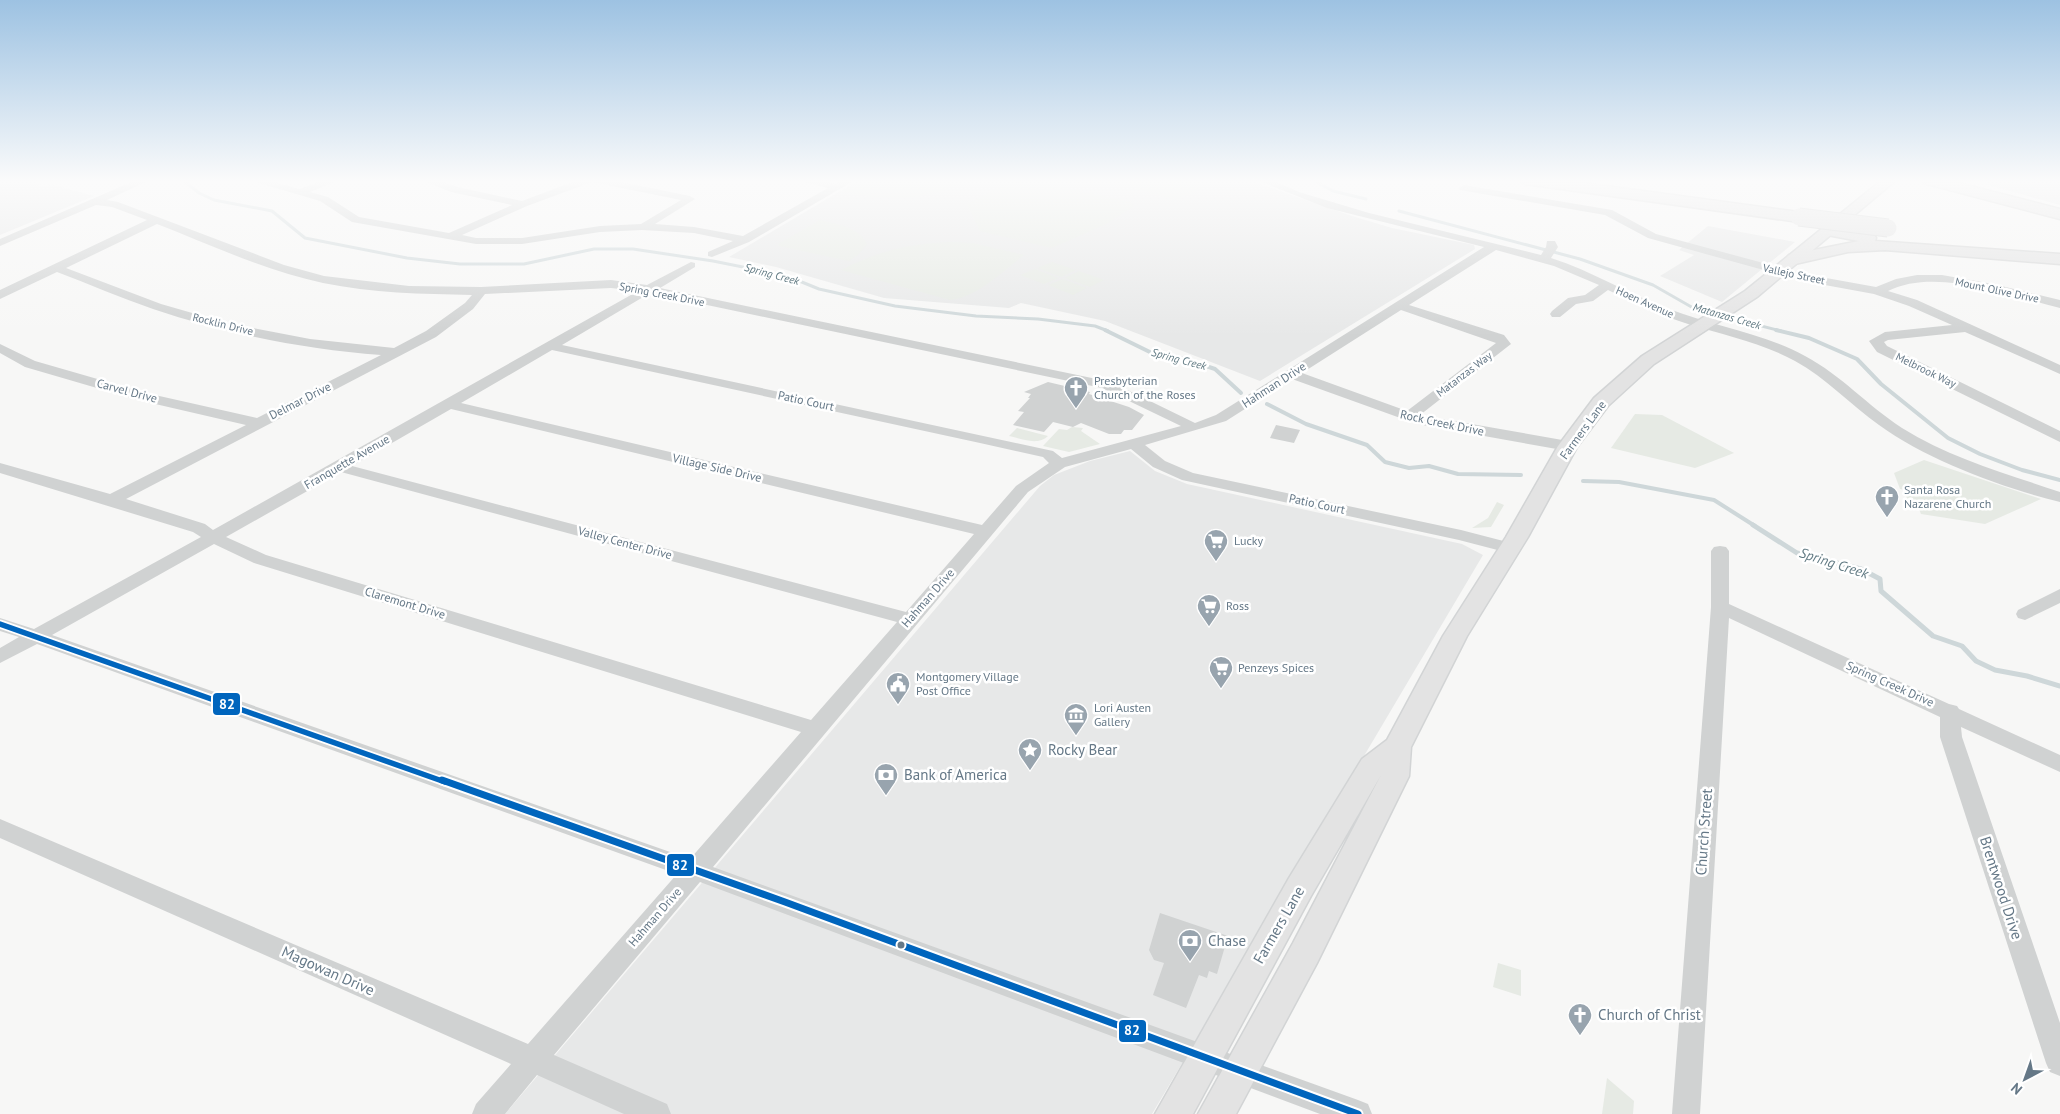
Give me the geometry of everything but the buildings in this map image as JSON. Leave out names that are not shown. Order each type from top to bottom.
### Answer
[{"type":"highway","points":[[1833,232],[1958,249]]},
{"type":"highway","points":[[1928,232],[2060,248]]},
{"type":"highway","points":[[1794,259],[1840,249],[1865,246],[1907,245],[2060,259]]},
{"type":"main road","name":"Farmers Lane","points":[[1216,1114],[1305,953],[1395,776],[1397,747],[1455,636],[1568,446],[1601,402],[1648,360],[1714,319],[1780,272],[1827,232]]},
{"type":"main road","name":"Farmers Lane","points":[[1173,1114],[1300,887],[1372,766],[1397,747]]},
{"type":"street","points":[[0,243],[26,232]]},
{"type":"street","points":[[0,295],[131,232]]},
{"type":"street","name":"Spring Creek Drive","points":[[188,232],[280,267],[323,279],[409,290],[481,291],[611,284],[647,290],[1106,385],[1182,420],[1193,428]]},
{"type":"street","points":[[427,232],[481,241],[512,242],[578,232]]},
{"type":"street","points":[[451,236],[460,232]]},
{"type":"street","points":[[704,232],[745,240]]},
{"type":"street","points":[[712,254],[759,232]]},
{"type":"street","name":"Hoen Avenue","points":[[1432,232],[1494,246],[1549,251],[1607,285],[1656,308],[1714,319],[1802,359],[1832,378],[1897,431],[1927,449],[2002,480],[2060,497]]},
{"type":"street","name":"Vallejo Street","points":[[1646,232],[1658,238],[1780,272],[1877,291],[1913,303],[2060,370]]},
{"type":"street","name":"Hahman Drive","points":[[486,1114],[1022,489],[1059,464],[1193,428],[1221,418],[1494,246]]},
{"type":"street","name":"Franquette Avenue","points":[[0,656],[339,467],[691,265]]},
{"type":"street","name":"Rocklin Drive","points":[[57,268],[171,311],[290,341],[335,348],[395,352]]},
{"type":"street","name":"Mount Olive Drive","points":[[1877,291],[1890,283],[1902,281],[1954,280],[1992,287],[2060,304]]},
{"type":"street","points":[[1556,314],[1572,301],[1589,298],[1607,285]]},
{"type":"street","name":"Delmar Drive","points":[[112,500],[431,334],[469,306],[481,291]]},
{"type":"street","name":"Matanzas Way","points":[[1401,306],[1500,338],[1504,344],[1408,417]]},
{"type":"street","name":"Melbrook Way","points":[[1966,328],[1885,336],[1876,341],[1882,349],[2060,437]]},
{"type":"street","name":"Patio Court","points":[[550,346],[999,442],[1048,454],[1059,464]]},
{"type":"street","name":"Carvel Drive","points":[[0,348],[30,364],[143,397],[258,423]]},
{"type":"street","name":"Rock Creek Drive","points":[[1291,374],[1408,417],[1471,431],[1568,446]]},
{"type":"street","name":"Village Side Drive","points":[[448,404],[985,532]]},
{"type":"street","name":"Patio Court","points":[[1132,443],[1159,464],[1188,477],[1461,535],[1509,548]]},
{"type":"street","name":"Valley Center Drive","points":[[339,467],[910,619]]},
{"type":"street","name":"Claremont Drive","points":[[0,468],[112,500],[199,528],[212,538],[260,559],[815,729]]},
{"type":"street","name":"Church Street","points":[[1686,1114],[1720,607],[1720,551]]},
{"type":"street","points":[[2025,614],[2060,595]]},
{"type":"street","name":"Spring Creek Drive","points":[[1720,607],[1950,711],[2060,764]]},
{"type":"street","points":[[0,624],[696,870],[1358,1114]]},
{"type":"street","name":"Brentwood Drive","points":[[1950,711],[1951,736],[2060,1063]]},
{"type":"street","name":"Magowan Drive","points":[[0,828],[657,1114]]},
{"type":"shaded area","points":[[771,232],[1411,232],[1474,245],[1475,249],[1260,381],[1105,321],[1021,303],[1009,308],[884,298],[776,267],[729,257]]},
{"type":"shaded area","points":[[799,232],[856,232],[867,244],[859,254],[849,261],[779,246],[778,244]]},
{"type":"shaded area","points":[[984,232],[1088,232],[1052,248]]},
{"type":"shaded area","points":[[1701,232],[1741,232],[1795,242],[1722,302],[1660,276],[1694,255],[1679,250]]},
{"type":"shaded area","points":[[950,242],[973,243],[1024,255],[980,289],[960,298],[950,300],[841,270],[881,253],[907,247]]},
{"type":"shaded area","points":[[1052,262],[1076,270],[1061,277],[1037,268]]},
{"type":"shaded area","points":[[1035,269],[1059,278],[1044,284],[1020,275]]},
{"type":"shaded area","points":[[1079,271],[1104,280],[1090,287],[1065,278]]},
{"type":"shaded area","points":[[1063,279],[1087,288],[1073,295],[1048,285]]},
{"type":"shaded area","points":[[1635,414],[1662,415],[1734,453],[1695,468],[1611,448]]},
{"type":"shaded area","points":[[1072,427],[1083,428],[1081,431],[1100,444],[1069,452],[1043,446],[1059,429],[1067,430]]},
{"type":"shaded area","points":[[1017,428],[1048,436],[1040,441],[1035,441],[1009,436]]},
{"type":"shaded area","points":[[1130,451],[1155,471],[1187,484],[1462,544],[1483,555],[1152,1114],[505,1114],[1040,486],[1054,475],[1090,461]]},
{"type":"shaded area","points":[[1924,460],[2041,499],[1985,524],[1921,514],[1919,509],[1914,508],[1911,499],[1907,499],[1904,490],[1900,489],[1894,473]]},
{"type":"shaded area","points":[[1497,502],[1504,505],[1491,527],[1472,528],[1488,518]]},
{"type":"shaded area","points":[[1498,963],[1521,970],[1521,996],[1493,987]]},
{"type":"shaded area","points":[[1607,1078],[1634,1101],[1633,1114],[1602,1114]]},
{"type":"waterway","name":"Spring Creek","points":[[298,232],[305,238],[407,258],[460,264],[524,264],[594,249],[633,249],[713,261],[787,276],[819,289],[895,306],[976,316],[1038,319],[1095,326],[1108,331]]},
{"type":"waterway","name":"Matanzas Creek","points":[[1478,232],[1580,259],[1653,285],[1695,309],[1781,331]]},
{"type":"waterway","name":"Spring Creek","points":[[1105,330],[1158,356],[1185,359],[1215,369],[1241,393]]},
{"type":"waterway","name":"Matanzas Creek","points":[[1776,330],[1809,338],[1857,359],[1881,384],[1948,438],[1980,454],[2022,470],[2060,480]]},
{"type":"waterway","name":"Spring Creek","points":[[1267,404],[1306,424],[1367,445],[1385,462],[1409,468],[1429,466],[1458,474],[1521,475]]},
{"type":"waterway","name":"Spring Creek","points":[[1583,481],[1619,482],[1714,500],[1755,526]]},
{"type":"waterway","name":"Spring Creek","points":[[1753,525],[1797,553],[1861,569],[1880,579],[1881,591],[1933,636],[1962,646],[1976,661],[1995,670],[2027,676],[2060,686]]},
{"type":"transit line","name":"82","points":[[0,624],[785,902],[1358,1114]]},
{"type":"place","name":"Presbyterian Church of the Roses","points":[[1076,409]]},
{"type":"place","name":"Santa Rosa Nazarene Church","points":[[1887,518]]},
{"type":"place","name":"Lucky","points":[[1216,562]]},
{"type":"place","name":"Ross","points":[[1209,627]]},
{"type":"place","name":"Penzeys Spices","points":[[1221,689]]},
{"type":"place","name":"Montgomery Village Post Office","points":[[898,705]]},
{"type":"place","name":"Lori Austen Gallery","points":[[1076,736]]},
{"type":"place","name":"Rocky Bear","points":[[1030,771]]},
{"type":"place","name":"Bank of America","points":[[886,796]]},
{"type":"place","name":"Chase","points":[[1190,962]]},
{"type":"place","name":"Church of Christ","points":[[1580,1036]]}]
